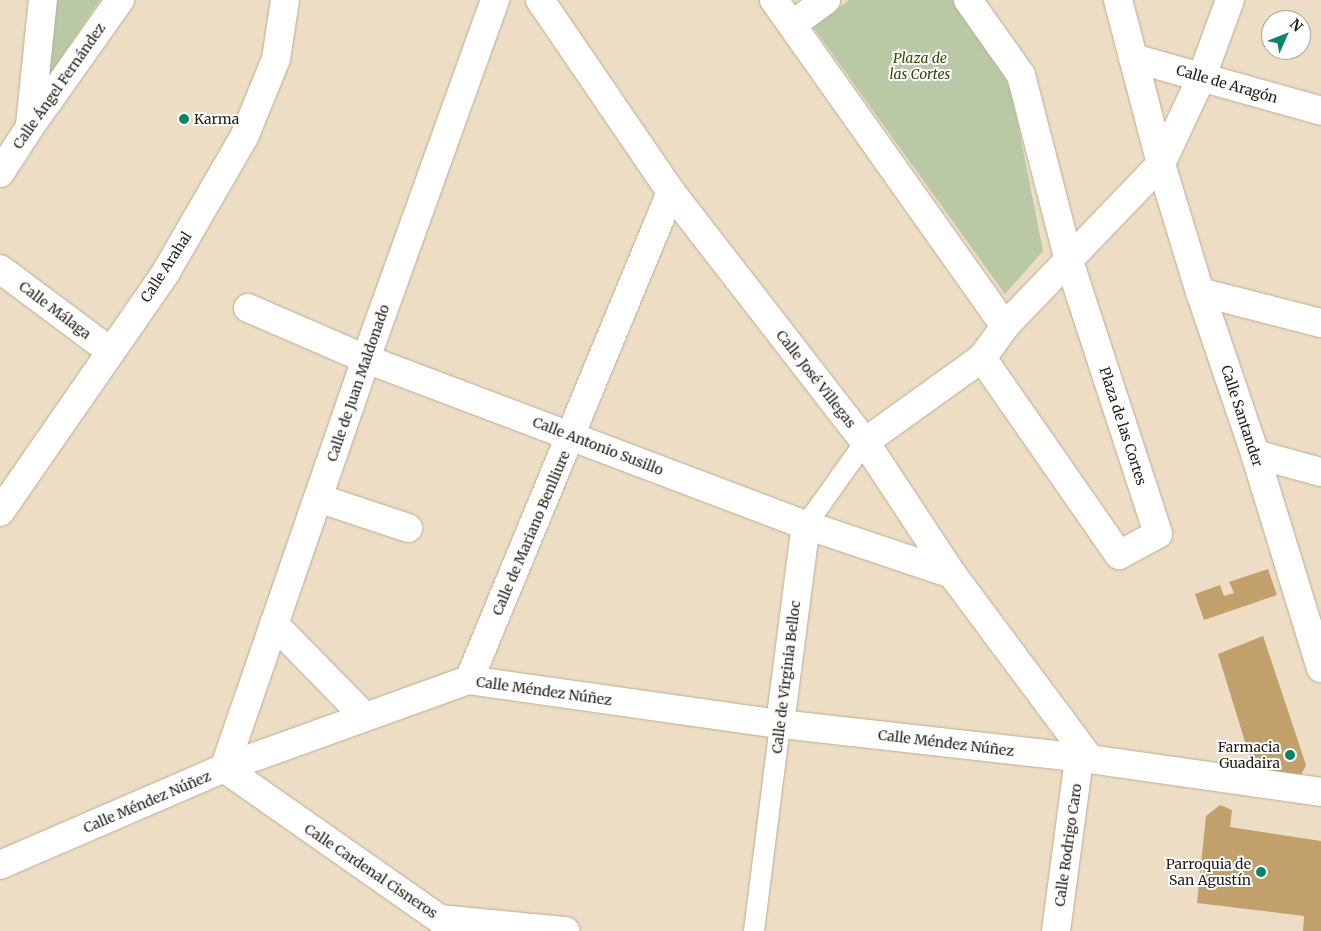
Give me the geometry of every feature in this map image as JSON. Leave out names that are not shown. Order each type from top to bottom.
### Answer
[{"type":"street","points":[[30,127],[43,0]]},
{"type":"street","name":"Calle Ángel Fernández","points":[[0,174],[30,127],[120,0]]},
{"type":"street","name":"Calle Arahal","points":[[0,512],[166,272],[245,135],[276,59],[285,0]]},
{"type":"street","name":"Calle de Juan Maldonado","points":[[224,768],[366,359],[495,0]]},
{"type":"street","name":"Calle José Villegas","points":[[540,0],[671,192],[865,442],[952,574],[1085,759]]},
{"type":"street","points":[[774,0],[793,24],[1005,326]]},
{"type":"street","points":[[793,24],[826,0]]},
{"type":"street","name":"Plaza de las Cortes","points":[[968,0],[1021,75],[1069,261],[1158,534],[1119,555],[982,358]]},
{"type":"street","name":"Calle Santander","points":[[1118,0],[1160,164],[1200,292],[1255,454],[1321,668]]},
{"type":"street","points":[[865,442],[982,358],[1005,326],[1160,164],[1202,76],[1230,0]]},
{"type":"street","name":"Calle de Aragón","points":[[1133,58],[1321,111]]},
{"type":"street","name":"Calle de Mariano Benlliure","points":[[470,680],[671,192]]},
{"type":"street","name":"Calle Málaga","points":[[0,269],[110,351]]},
{"type":"street","points":[[1200,292],[1321,323]]},
{"type":"street","name":"Calle Antonio Susillo","points":[[248,308],[366,359],[806,525],[952,574]]},
{"type":"street","name":"Calle de Virginia Belloc","points":[[754,931],[806,525],[865,442]]},
{"type":"street","points":[[1255,454],[1321,472]]},
{"type":"street","points":[[318,498],[408,528]]},
{"type":"street","points":[[274,624],[365,717]]},
{"type":"street","name":"Calle Méndez Núñez","points":[[0,865],[224,768],[470,680],[780,724],[1085,759],[1321,792]]},
{"type":"street","name":"Calle Rodrigo Caro","points":[[1056,931],[1085,759]]},
{"type":"street","name":"Calle Cardenal Cisneros","points":[[224,768],[440,919],[565,931]]},
{"type":"green space","points":[[50,0],[100,0],[44,83]]},
{"type":"green space","name":"Plaza de las Cortes","points":[[849,0],[953,0],[1002,70],[1012,94],[1043,251],[1005,294],[813,27]]},
{"type":"building","points":[[1268,569],[1277,595],[1204,620],[1195,594],[1220,585],[1224,596],[1234,593],[1229,582]]},
{"type":"building","points":[[1263,636],[1306,765],[1301,775],[1254,771],[1218,654]]},
{"type":"building","name":"Parroquia de San Agustín","points":[[1220,805],[1232,810],[1230,827],[1321,841],[1321,931],[1303,931],[1304,916],[1197,903],[1206,816]]},
{"type":"place","name":"Karma","points":[[184,119]]},
{"type":"place","name":"Farmacia Guadaira","points":[[1290,755]]},
{"type":"place","name":"Parroquia de San Agustín","points":[[1261,872]]}]
